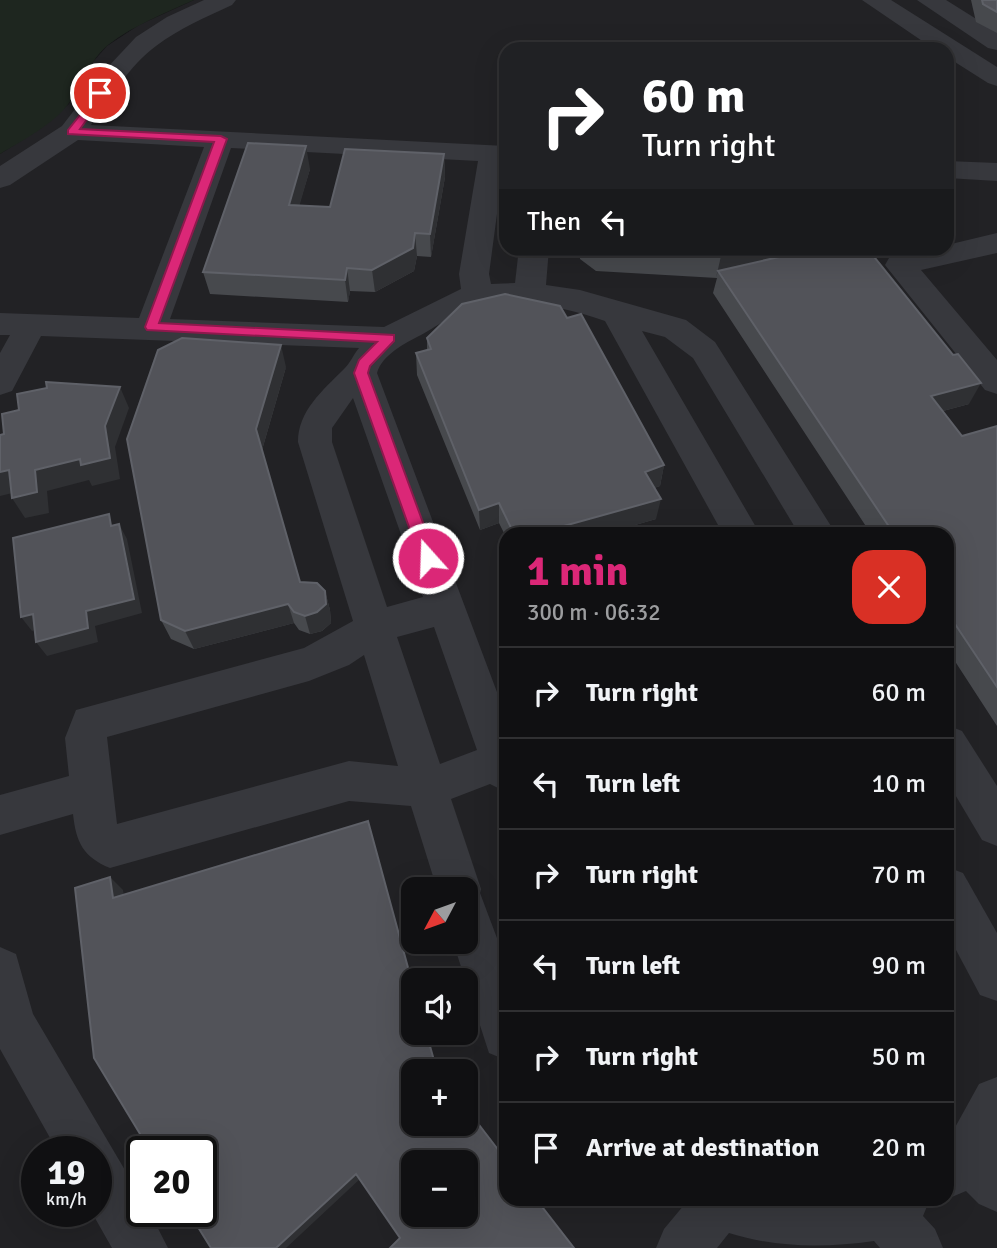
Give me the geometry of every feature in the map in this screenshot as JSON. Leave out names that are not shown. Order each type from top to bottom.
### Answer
[{"type":"lane","points":[[0,179],[72,132],[115,74],[145,42],[176,23],[224,0]]},
{"type":"lane","points":[[874,0],[940,42]]},
{"type":"lane","points":[[929,0],[997,43]]},
{"type":"lane","points":[[954,51],[997,78]]},
{"type":"lane","points":[[72,132],[499,154],[474,274],[477,295]]},
{"type":"lane","points":[[151,327],[221,139]]},
{"type":"lane","points":[[954,170],[997,172]]},
{"type":"lane","points":[[954,253],[997,243]]},
{"type":"lane","points":[[533,256],[530,282],[535,293]]},
{"type":"lane","points":[[940,256],[900,265],[997,382]]},
{"type":"lane","points":[[455,877],[315,442],[315,428],[321,416],[340,391],[361,373],[364,364],[389,338],[437,310],[477,295],[535,293],[580,301],[616,314],[675,328],[704,350],[814,527]]},
{"type":"lane","points":[[616,314],[738,527]]},
{"type":"lane","points":[[0,324],[151,327],[389,338]]},
{"type":"lane","points":[[0,383],[32,324]]},
{"type":"lane","points":[[361,373],[499,753]]},
{"type":"lane","points":[[446,607],[375,627],[335,653],[309,664],[90,723],[86,738],[97,835],[110,847],[349,781],[427,788],[499,768]]},
{"type":"lane","points":[[954,755],[997,825]]},
{"type":"lane","points":[[0,815],[92,789]]},
{"type":"lane","points":[[954,901],[997,978]]},
{"type":"lane","points":[[478,948],[499,1015]]},
{"type":"lane","points":[[0,970],[11,1021],[77,1136]]},
{"type":"lane","points":[[971,1172],[997,1102]]},
{"type":"lane","points":[[112,1198],[141,1248]]},
{"type":"lane","points":[[684,1248],[715,1206]]},
{"type":"lane","points":[[732,1206],[744,1213],[777,1222],[901,1220]]},
{"type":"shaded area","points":[[0,0],[194,0],[139,25],[108,45],[96,58],[62,111],[37,132],[0,154]]},
{"type":"shaded area","points":[[194,0],[997,0],[997,1248],[0,1248],[0,154],[41,128],[69,104],[84,72],[107,46],[139,25]]},
{"type":"building","points":[[982,0],[997,0],[997,12],[983,4]]},
{"type":"building","points":[[248,143],[306,146],[289,205],[330,207],[345,149],[444,154],[430,234],[415,233],[413,248],[372,270],[347,268],[345,280],[203,272]]},
{"type":"building","points":[[783,256],[873,256],[953,355],[958,354],[981,383],[931,396],[962,436],[997,426],[997,687],[954,622],[954,527],[889,527],[718,271]]},
{"type":"building","points":[[505,294],[560,306],[567,318],[581,314],[664,465],[645,472],[661,499],[560,527],[511,527],[499,503],[479,510],[416,353],[431,349],[427,338],[462,304]]},
{"type":"building","points":[[182,338],[281,345],[256,429],[300,582],[317,583],[325,591],[326,604],[317,612],[305,616],[294,612],[288,604],[185,631],[161,620],[127,439],[158,350]]},
{"type":"building","points":[[46,382],[120,387],[105,426],[110,458],[81,465],[80,459],[35,470],[37,492],[12,498],[9,470],[0,472],[0,435],[4,434],[2,414],[19,410],[17,394],[47,388]]},
{"type":"building","points":[[109,514],[111,526],[119,524],[134,599],[86,611],[88,628],[36,642],[33,614],[21,617],[13,538]]},
{"type":"building","points":[[368,821],[401,942],[401,954],[404,954],[408,968],[401,968],[401,1045],[430,1045],[434,1059],[401,1059],[401,1136],[478,1136],[478,1124],[499,1151],[499,1206],[541,1206],[574,1248],[390,1248],[400,1238],[356,1174],[276,1248],[211,1248],[198,1227],[217,1227],[217,1136],[141,1136],[94,1058],[75,888],[110,877],[113,898]]},
{"type":"route","points":[[100,93],[72,132],[221,139],[151,327],[389,338],[364,364],[361,373],[428,558]]}]
